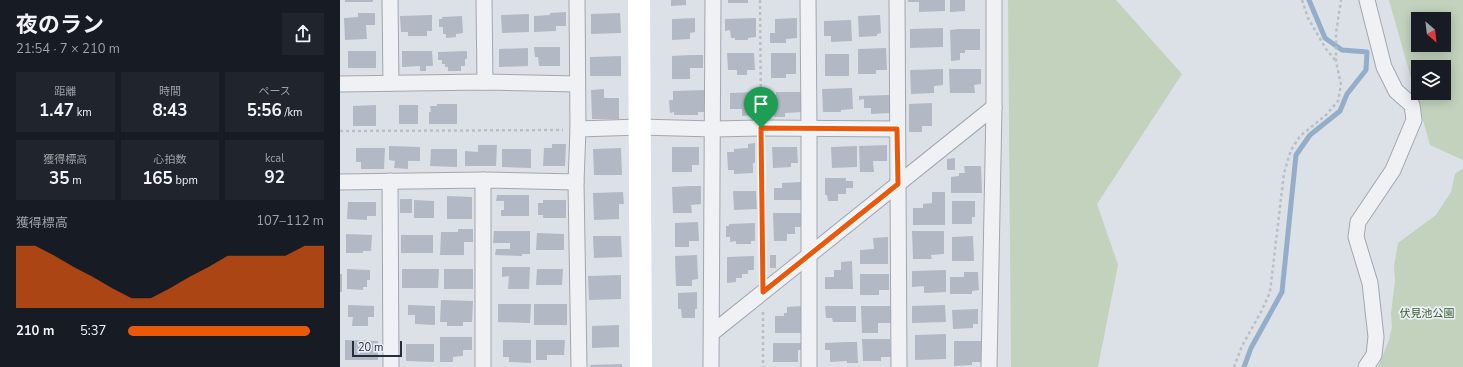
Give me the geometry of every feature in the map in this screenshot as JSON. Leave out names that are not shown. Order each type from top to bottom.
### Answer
[{"type":"street","points":[[390,0],[391,83]]},
{"type":"street","points":[[484,0],[485,82]]},
{"type":"street","points":[[577,0],[578,129],[576,182],[579,367]]},
{"type":"street","points":[[639,0],[641,367]]},
{"type":"street","points":[[711,367],[713,0]]},
{"type":"street","points":[[808,0],[809,367]]},
{"type":"street","points":[[897,0],[899,367]]},
{"type":"street","points":[[989,367],[994,107],[994,0]]},
{"type":"street","points":[[1366,367],[1374,355],[1376,338],[1370,283],[1356,237],[1358,222],[1394,170],[1414,120],[1412,106],[1396,91],[1384,67],[1367,0]]},
{"type":"street","points":[[340,84],[485,82],[577,84]]},
{"type":"street","points":[[712,333],[994,107]]},
{"type":"street","points":[[578,129],[640,127],[713,129],[897,129]]},
{"type":"street","points":[[340,182],[483,180],[576,182]]},
{"type":"street","points":[[483,180],[483,367]]},
{"type":"street","points":[[390,181],[392,367]]},
{"type":"path","points":[[760,0],[763,367]]},
{"type":"path","points":[[1302,0],[1308,18],[1326,48],[1336,61]]},
{"type":"path","points":[[1234,367],[1242,346],[1270,292],[1284,173],[1291,150],[1300,136],[1326,114],[1338,101],[1341,85],[1336,61],[1336,33],[1341,0]]},
{"type":"path","points":[[340,131],[578,129]]},
{"type":"green space","points":[[1008,0],[1116,0],[1182,74],[1097,204],[1118,265],[1098,367],[1011,367]]},
{"type":"green space","points":[[1389,0],[1463,0],[1463,160],[1430,145],[1417,100],[1451,100],[1451,60],[1411,60],[1411,78]]},
{"type":"green space","name":"伏見池公園","points":[[1463,168],[1463,367],[1378,367],[1389,340],[1392,327],[1391,313],[1395,281],[1394,266],[1398,243],[1436,215],[1451,192],[1455,174]]},
{"type":"building","points":[[345,0],[373,0],[373,2],[345,2]]},
{"type":"building","points":[[671,0],[686,0],[686,5],[671,6]]},
{"type":"building","points":[[728,0],[748,0],[748,3],[728,3]]},
{"type":"building","points":[[908,0],[945,0],[945,11],[919,12],[919,2],[908,2]]},
{"type":"building","points":[[950,0],[965,0],[965,11],[950,12]]},
{"type":"building","points":[[566,12],[566,26],[556,26],[556,31],[534,32],[534,16]]},
{"type":"building","points":[[358,13],[375,13],[375,25],[366,25],[367,39],[345,40],[344,18],[358,17]]},
{"type":"building","points":[[620,13],[621,33],[591,34],[591,14]]},
{"type":"building","points":[[529,14],[529,32],[502,33],[501,15]]},
{"type":"building","points":[[432,15],[432,31],[427,31],[427,36],[408,36],[408,32],[401,32],[400,16]]},
{"type":"building","points":[[880,15],[881,33],[877,34],[877,36],[859,37],[858,16]]},
{"type":"building","points":[[462,16],[463,33],[456,34],[456,37],[446,38],[446,34],[443,34],[443,27],[439,27],[439,19],[442,19],[442,17]]},
{"type":"building","points":[[695,18],[695,32],[690,33],[690,39],[672,40],[672,19]]},
{"type":"building","points":[[756,18],[756,37],[748,38],[748,40],[735,40],[735,38],[731,38],[730,30],[725,31],[725,19]]},
{"type":"building","points":[[797,18],[797,38],[786,39],[786,43],[770,43],[770,33],[775,33],[775,19]]},
{"type":"building","points":[[851,20],[852,41],[831,42],[831,36],[824,36],[824,21]]},
{"type":"building","points":[[943,28],[943,47],[910,48],[910,29]]},
{"type":"building","points":[[980,29],[980,50],[965,50],[965,53],[960,53],[960,60],[951,61],[950,30]]},
{"type":"building","points":[[534,47],[560,47],[560,66],[539,66],[538,57],[535,57]]},
{"type":"building","points":[[528,48],[528,66],[499,67],[499,49]]},
{"type":"building","points":[[886,48],[887,70],[876,70],[876,74],[858,74],[858,49]]},
{"type":"building","points":[[348,51],[376,51],[376,68],[348,68]]},
{"type":"building","points":[[402,51],[432,51],[433,66],[426,66],[426,71],[420,71],[420,66],[402,67]]},
{"type":"building","points":[[467,51],[465,66],[461,66],[461,71],[448,71],[448,67],[445,67],[445,64],[442,64],[442,60],[438,60],[438,52]]},
{"type":"building","points":[[727,53],[754,53],[755,70],[747,70],[747,75],[737,75],[737,70],[728,70]]},
{"type":"building","points":[[771,53],[796,53],[796,74],[786,74],[786,78],[771,78]]},
{"type":"building","points":[[825,54],[849,54],[849,76],[825,76]]},
{"type":"building","points":[[703,55],[703,68],[690,68],[690,79],[672,79],[672,56]]},
{"type":"building","points":[[621,56],[621,76],[590,76],[590,57]]},
{"type":"building","points":[[943,69],[943,85],[934,86],[934,93],[911,94],[910,70]]},
{"type":"building","points":[[949,69],[981,69],[981,84],[974,85],[975,93],[950,93]]},
{"type":"building","points":[[852,88],[853,109],[841,110],[841,112],[823,112],[822,89]]},
{"type":"building","points":[[604,89],[604,98],[619,98],[619,119],[592,119],[591,90]]},
{"type":"building","points":[[705,90],[705,112],[698,112],[698,115],[674,115],[674,112],[670,113],[669,100],[673,100],[673,91]]},
{"type":"building","points":[[755,92],[756,115],[742,116],[742,109],[730,109],[730,93]]},
{"type":"building","points":[[776,92],[803,92],[803,112],[785,113],[785,117],[774,117],[774,105],[777,105]]},
{"type":"building","points":[[889,95],[890,113],[871,114],[871,108],[864,108],[864,99],[859,100],[859,96]]},
{"type":"building","points":[[932,103],[932,126],[922,126],[922,132],[909,132],[909,104]]},
{"type":"building","points":[[437,104],[457,104],[457,124],[429,124],[429,112],[431,112],[430,106],[437,106]]},
{"type":"building","points":[[376,105],[376,126],[353,126],[353,106]]},
{"type":"building","points":[[399,105],[418,105],[418,124],[399,124]]},
{"type":"building","points":[[755,143],[755,163],[753,163],[753,173],[734,174],[734,170],[728,170],[727,152],[734,152],[734,149],[748,148],[748,144]]},
{"type":"building","points":[[552,144],[566,144],[565,166],[543,166],[544,148],[552,148]]},
{"type":"building","points":[[478,145],[497,145],[496,166],[465,166],[465,151],[478,152]]},
{"type":"building","points":[[887,145],[887,161],[873,161],[874,172],[860,172],[859,146]]},
{"type":"building","points":[[389,146],[420,147],[420,161],[408,161],[408,169],[394,168],[395,161],[389,160]]},
{"type":"building","points":[[857,146],[857,167],[832,168],[831,147]]},
{"type":"building","points":[[672,147],[699,147],[699,165],[692,165],[692,172],[672,172]]},
{"type":"building","points":[[772,147],[797,147],[798,163],[791,163],[791,167],[773,168]]},
{"type":"building","points":[[356,148],[385,148],[384,169],[361,169],[361,162],[356,162]]},
{"type":"building","points":[[621,148],[622,175],[594,175],[593,149]]},
{"type":"building","points":[[431,149],[457,149],[457,167],[430,166]]},
{"type":"building","points":[[502,149],[531,149],[531,168],[502,167]]},
{"type":"building","points":[[955,158],[955,170],[947,170],[947,159]]},
{"type":"building","points":[[964,166],[981,166],[982,193],[951,193],[951,177],[959,176],[959,173],[965,173]]},
{"type":"building","points":[[825,178],[846,178],[846,181],[853,181],[853,188],[846,188],[846,194],[838,194],[838,201],[828,201],[827,195],[825,195]]},
{"type":"building","points":[[801,182],[802,200],[774,200],[774,188],[782,188],[782,183]]},
{"type":"building","points":[[701,186],[701,204],[691,205],[692,213],[673,213],[672,187]]},
{"type":"building","points":[[733,191],[756,191],[757,209],[734,210]]},
{"type":"building","points":[[623,192],[624,204],[619,204],[619,219],[594,220],[593,193]]},
{"type":"building","points":[[932,192],[945,192],[945,225],[913,225],[913,208],[923,208],[923,204],[932,203]]},
{"type":"building","points":[[497,195],[529,195],[529,216],[501,216],[501,210],[504,210],[504,201],[496,201]]},
{"type":"building","points":[[447,196],[472,197],[472,219],[447,219]]},
{"type":"building","points":[[400,199],[412,199],[412,213],[400,213]]},
{"type":"building","points":[[414,200],[434,201],[434,218],[414,218]]},
{"type":"building","points":[[543,200],[566,200],[566,218],[543,218],[543,215],[538,215],[538,203],[543,203]]},
{"type":"building","points":[[952,201],[975,201],[975,217],[972,217],[972,224],[952,224]]},
{"type":"building","points":[[348,202],[376,202],[376,216],[367,216],[367,220],[347,219]]},
{"type":"building","points":[[773,213],[802,213],[803,227],[795,227],[795,234],[787,234],[787,241],[774,241]]},
{"type":"building","points":[[698,222],[699,241],[689,241],[689,247],[675,247],[675,223]]},
{"type":"building","points":[[755,223],[755,241],[751,241],[751,244],[736,244],[736,241],[730,242],[730,237],[726,237],[726,226],[729,226],[729,224]]},
{"type":"building","points":[[458,229],[473,229],[473,242],[464,242],[464,255],[440,255],[441,232],[458,232]]},
{"type":"building","points":[[494,231],[530,231],[530,254],[522,254],[522,256],[495,255],[496,249],[510,249],[510,243],[493,243]]},
{"type":"building","points":[[912,231],[944,231],[944,254],[931,255],[932,259],[913,259]]},
{"type":"building","points":[[537,233],[564,234],[564,250],[536,250]]},
{"type":"building","points":[[346,234],[372,235],[371,251],[363,251],[363,253],[346,253]]},
{"type":"building","points":[[401,235],[433,235],[433,253],[401,253]]},
{"type":"building","points":[[593,236],[621,236],[622,257],[594,258]]},
{"type":"building","points":[[973,236],[974,261],[952,261],[952,237]]},
{"type":"building","points":[[888,237],[888,264],[860,264],[860,250],[874,249],[873,238]]},
{"type":"building","points":[[697,255],[698,279],[692,280],[692,286],[676,286],[675,256]]},
{"type":"building","points":[[770,255],[776,255],[776,268],[770,268]]},
{"type":"building","points":[[754,256],[754,270],[748,270],[748,274],[742,274],[742,278],[736,278],[736,282],[727,283],[727,257]]},
{"type":"building","points":[[852,261],[853,289],[825,289],[825,277],[834,277],[834,270],[841,270],[841,262]]},
{"type":"building","points":[[502,267],[530,267],[529,289],[508,289],[509,276],[502,277]]},
{"type":"building","points":[[347,269],[370,270],[370,280],[367,280],[367,287],[363,287],[363,290],[347,289]]},
{"type":"building","points":[[402,269],[439,269],[438,288],[402,288]]},
{"type":"building","points":[[444,269],[473,269],[473,289],[444,289]]},
{"type":"building","points":[[537,269],[563,269],[562,285],[536,285]]},
{"type":"building","points":[[946,270],[946,292],[924,293],[924,286],[912,287],[912,271]]},
{"type":"building","points":[[964,272],[978,272],[979,290],[972,291],[972,294],[950,294],[950,277],[964,277]]},
{"type":"building","points":[[340,274],[342,274],[342,292],[340,292]]},
{"type":"building","points":[[860,274],[889,274],[889,290],[879,290],[879,295],[860,295]]},
{"type":"building","points":[[621,275],[621,299],[589,300],[588,276]]},
{"type":"building","points":[[697,292],[697,309],[695,309],[695,318],[682,318],[681,309],[678,309],[678,293]]},
{"type":"building","points":[[441,300],[473,301],[472,322],[463,322],[463,326],[447,326],[447,322],[440,322]]},
{"type":"building","points":[[498,304],[531,304],[530,323],[498,322]]},
{"type":"building","points":[[534,304],[567,304],[567,325],[534,325]]},
{"type":"building","points":[[348,305],[374,306],[374,317],[368,317],[368,326],[352,326],[353,317],[348,317]]},
{"type":"building","points":[[408,305],[435,306],[435,325],[415,324],[415,315],[408,315]]},
{"type":"building","points":[[945,305],[946,322],[912,323],[912,306]]},
{"type":"building","points":[[803,306],[803,333],[775,333],[775,316],[784,316],[784,313],[787,313],[787,307]]},
{"type":"building","points":[[825,306],[856,306],[856,322],[833,322],[832,318],[826,318]]},
{"type":"building","points":[[861,306],[891,306],[891,323],[878,323],[878,333],[862,333]]},
{"type":"building","points":[[978,309],[978,324],[973,324],[973,328],[953,329],[952,310]]},
{"type":"building","points":[[619,325],[619,347],[592,348],[592,326]]},
{"type":"building","points":[[946,334],[946,359],[915,360],[915,335]]},
{"type":"building","points":[[440,337],[472,337],[472,350],[463,350],[463,356],[453,357],[453,362],[440,362]]},
{"type":"building","points":[[862,339],[890,339],[891,357],[881,357],[881,361],[863,361]]},
{"type":"building","points":[[345,340],[378,341],[378,360],[345,360]]},
{"type":"building","points":[[503,340],[531,340],[531,363],[509,362],[509,357],[503,357]]},
{"type":"building","points":[[536,340],[565,340],[564,355],[547,355],[547,360],[536,360]]},
{"type":"building","points":[[954,341],[981,341],[982,362],[972,362],[972,365],[954,366]]},
{"type":"building","points":[[857,342],[858,363],[847,363],[847,361],[830,362],[830,350],[825,350],[825,343]]},
{"type":"building","points":[[773,343],[802,343],[802,350],[798,350],[798,362],[773,362]]},
{"type":"building","points":[[406,344],[434,344],[434,362],[406,361]]},
{"type":"building","points":[[622,364],[622,367],[591,367],[590,365]]},
{"type":"waterway","points":[[1244,367],[1251,348],[1282,292],[1296,155],[1310,135],[1340,111],[1347,94],[1366,70],[1367,52],[1342,50],[1325,38],[1309,0]]},
{"type":"route","points":[[761,128],[897,129],[898,184],[763,292],[761,128]]}]
